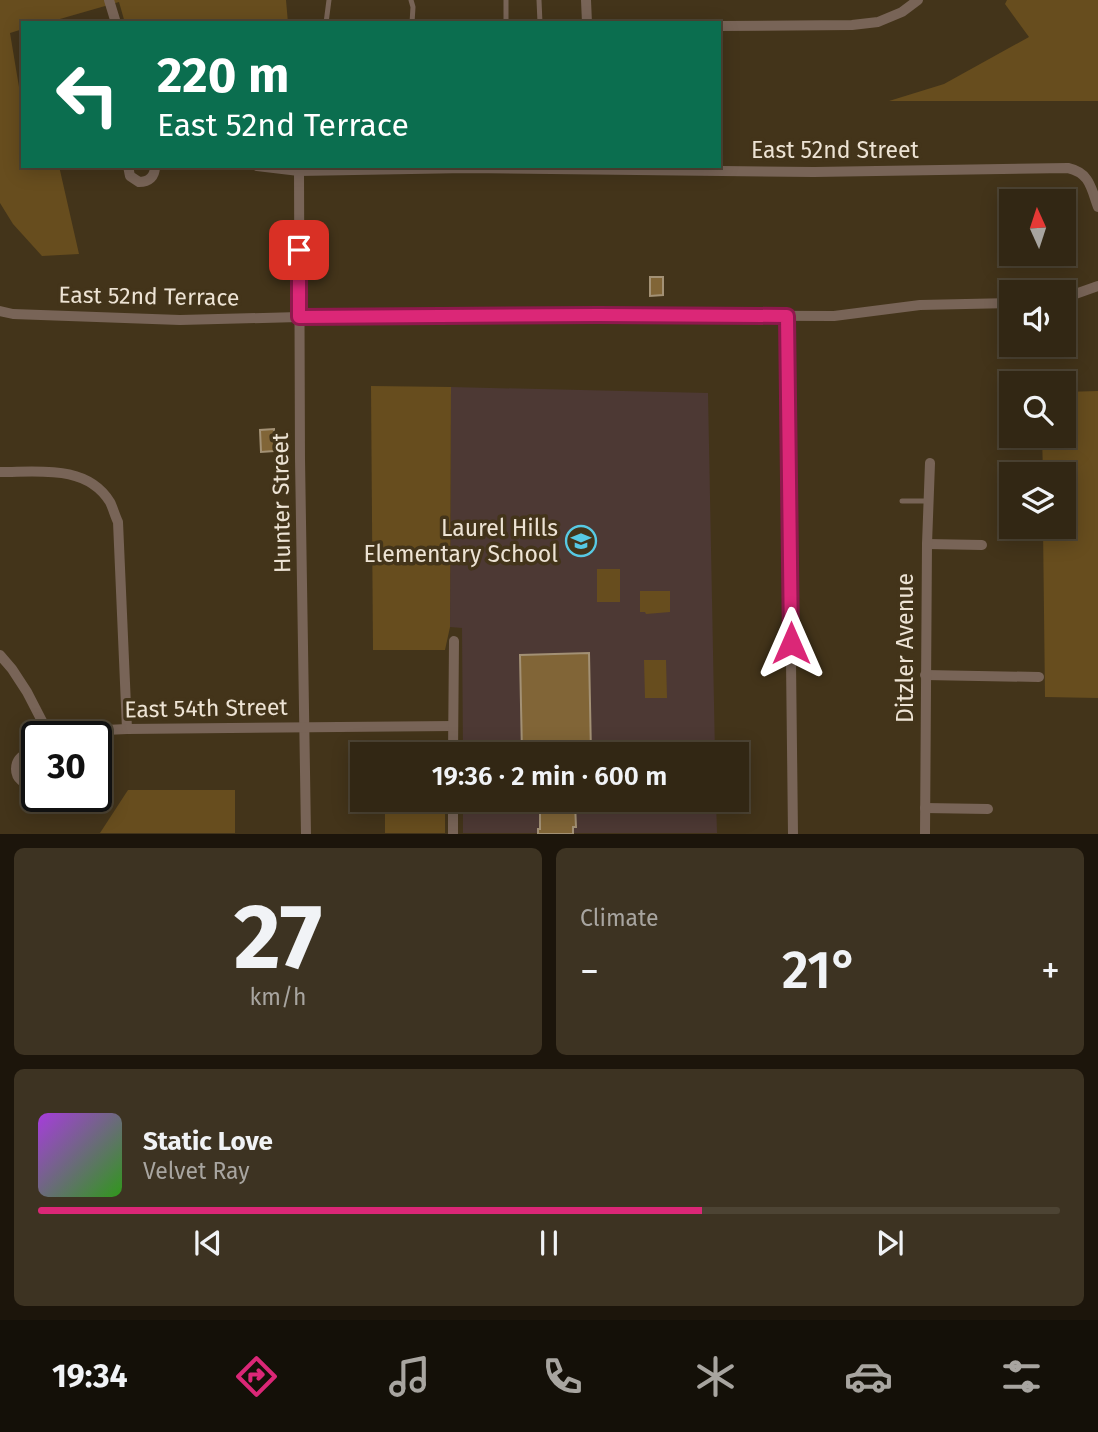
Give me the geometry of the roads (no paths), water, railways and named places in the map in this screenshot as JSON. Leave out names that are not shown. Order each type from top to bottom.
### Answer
[{"type":"street","points":[[109,0],[115,21]]},
{"type":"street","points":[[586,0],[587,21]]},
{"type":"street","points":[[721,26],[865,24],[878,22],[902,12],[918,0]]},
{"type":"street","points":[[128,168],[130,176],[139,182],[149,180],[155,168]]},
{"type":"street","name":"East 52nd Street","points":[[271,168],[299,172],[467,168],[802,172],[1068,168],[1083,174],[1089,181],[1098,207]]},
{"type":"street","name":"Hunter Street","points":[[299,172],[306,834]]},
{"type":"street","points":[[1076,294],[1098,286]]},
{"type":"street","name":"East 52nd Terrace","points":[[0,311],[13,314],[180,320],[584,315],[834,316],[920,305],[999,303]]},
{"type":"street","points":[[787,316],[793,834]]},
{"type":"street","name":"Ditzler Avenue","points":[[925,834],[925,675],[930,463]]},
{"type":"street","points":[[0,472],[57,471],[76,475],[95,485],[110,502],[118,522],[127,729]]},
{"type":"street","points":[[927,544],[982,545]]},
{"type":"street","points":[[453,742],[454,641]]},
{"type":"street","name":"East 54th Street","points":[[0,655],[27,692],[42,721]]},
{"type":"street","points":[[925,675],[1039,677]]},
{"type":"street","name":"East 54th Street","points":[[112,730],[453,726]]},
{"type":"street","points":[[21,758],[16,765],[21,780]]},
{"type":"street","points":[[925,808],[988,809]]},
{"type":"street","points":[[453,812],[453,834]]},
{"type":"lane","points":[[326,21],[329,0]]},
{"type":"lane","points":[[411,0],[412,21]]},
{"type":"lane","points":[[506,0],[506,21]]},
{"type":"lane","points":[[539,0],[540,21]]},
{"type":"lane","points":[[902,501],[929,501]]},
{"type":"place","name":"Laurel Hills Elementary School","points":[[581,541]]}]
